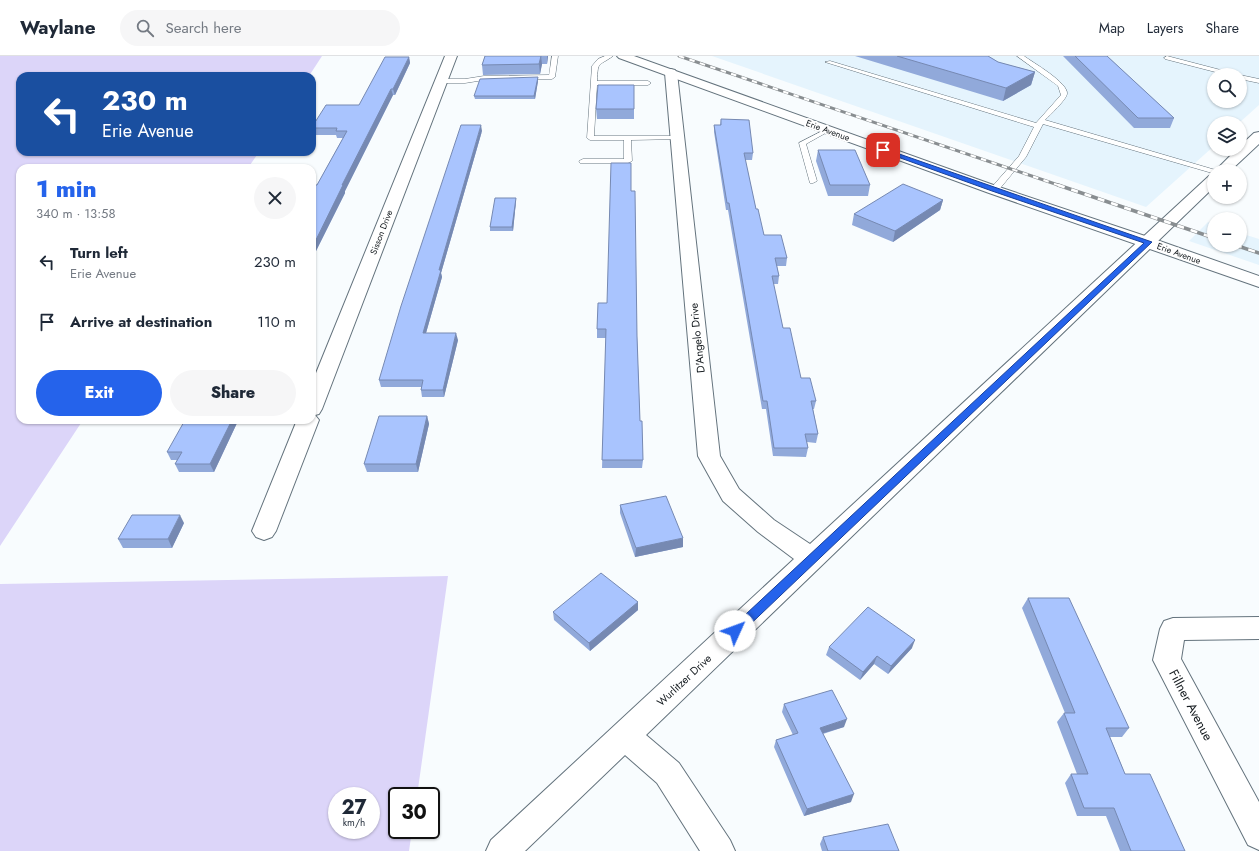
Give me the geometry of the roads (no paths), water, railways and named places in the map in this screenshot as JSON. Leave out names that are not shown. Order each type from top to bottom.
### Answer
[{"type":"street","name":"Sisson Drive","points":[[316,399],[451,56]]},
{"type":"street","name":"Erie Avenue","points":[[630,57],[994,190],[1148,242],[1259,282]]},
{"type":"street","name":"D'Angelo Drive","points":[[671,73],[709,456],[731,495],[766,526],[812,559]]},
{"type":"street","points":[[1229,164],[1259,136]]},
{"type":"street","name":"Wurlitzer Drive","points":[[502,851],[1207,186]]},
{"type":"street","points":[[264,531],[306,424]]},
{"type":"street","name":"Fillner Avenue","points":[[1259,628],[1173,629],[1167,660],[1259,834]]},
{"type":"street","points":[[625,735],[668,773],[719,851]]},
{"type":"lane","points":[[441,81],[465,81],[484,78],[552,77],[555,56]]},
{"type":"lane","points":[[610,56],[600,60],[595,66],[590,138],[678,138]]},
{"type":"lane","points":[[994,190],[1022,157],[1040,124],[1064,95],[1061,85],[1020,56]]},
{"type":"lane","points":[[1166,58],[1207,68]]},
{"type":"lane","points":[[828,62],[1040,124],[1207,169]]},
{"type":"lane","points":[[1247,79],[1259,82]]},
{"type":"lane","points":[[593,83],[648,83]]},
{"type":"lane","points":[[813,181],[802,143],[828,130]]},
{"type":"lane","points":[[583,161],[628,161],[627,138]]},
{"type":"railway","points":[[679,56],[1061,186]]},
{"type":"railway","points":[[1058,185],[1207,236]]},
{"type":"railway","points":[[1247,249],[1259,253]]}]
